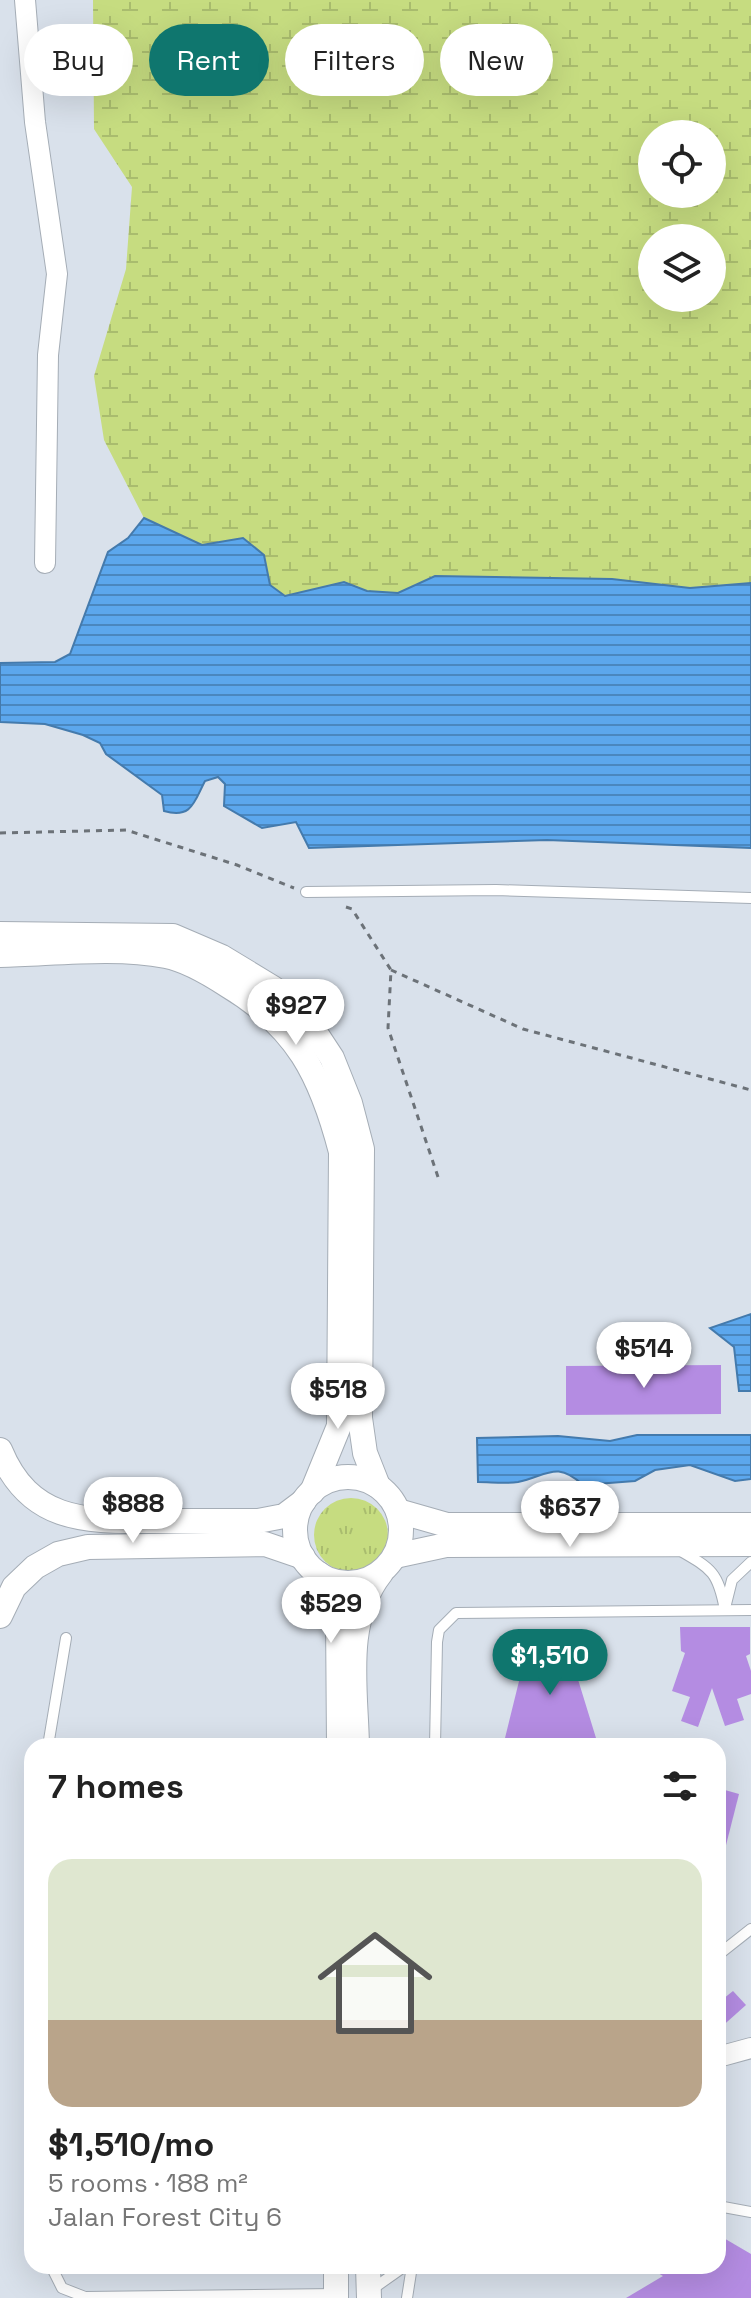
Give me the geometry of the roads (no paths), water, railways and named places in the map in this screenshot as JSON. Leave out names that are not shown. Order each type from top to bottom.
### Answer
[{"type":"street","points":[[25,0],[35,122],[57,274],[48,355],[45,563]]},
{"type":"street","points":[[0,934],[173,936],[222,957],[273,988],[311,1026],[332,1058],[350,1103],[362,1149],[360,1418],[365,1453],[378,1486],[398,1511],[401,1526],[390,1562],[366,1591],[355,1636],[357,1738]]},
{"type":"street","points":[[0,955],[168,957],[212,976],[259,1004],[294,1040],[313,1068],[330,1110],[341,1152],[339,1426],[296,1523],[297,1546],[332,1595],[338,1615],[339,1738]]},
{"type":"street","points":[[0,1450],[5,1462],[33,1496],[55,1512],[85,1521],[258,1521],[284,1516],[308,1496],[344,1477],[378,1486]]},
{"type":"street","points":[[398,1511],[447,1525],[751,1525]]},
{"type":"street","points":[[0,1616],[14,1587],[35,1567],[58,1554],[88,1547],[265,1544],[353,1583],[390,1562],[446,1545],[751,1544]]},
{"type":"street","points":[[726,2055],[751,2048]]},
{"type":"street","points":[[336,2274],[336,2296]]},
{"type":"street","points":[[368,2274],[369,2295]]},
{"type":"lane","points":[[306,892],[496,890],[751,898]]},
{"type":"lane","points":[[670,1544],[713,1571],[720,1582],[725,1610]]},
{"type":"lane","points":[[725,1610],[732,1580],[751,1562]]},
{"type":"lane","points":[[435,1738],[439,1630],[456,1613],[751,1610]]},
{"type":"lane","points":[[49,1738],[66,1638]]},
{"type":"lane","points":[[726,1949],[751,1929]]},
{"type":"lane","points":[[726,2207],[751,2212]]},
{"type":"lane","points":[[55,2274],[62,2288],[85,2297],[336,2296]]},
{"type":"lane","points":[[369,2295],[395,2274]]},
{"type":"lane","points":[[407,2298],[411,2274]]},
{"type":"water","points":[[144,518],[202,545],[243,538],[264,555],[270,585],[285,596],[344,582],[367,591],[398,593],[435,576],[612,579],[690,588],[751,583],[751,848],[547,840],[309,848],[296,822],[262,828],[224,806],[225,784],[218,777],[205,781],[195,802],[186,811],[164,811],[162,795],[106,754],[100,743],[45,724],[0,722],[0,663],[55,662],[70,654],[108,552],[128,538]]},
{"type":"water","points":[[751,1314],[751,1391],[739,1391],[734,1347],[710,1328]]},
{"type":"water","points":[[637,1435],[751,1435],[751,1479],[735,1481],[690,1465],[655,1470],[635,1481],[583,1485],[574,1477],[558,1471],[518,1482],[478,1482],[477,1438],[558,1436],[610,1441]]}]
